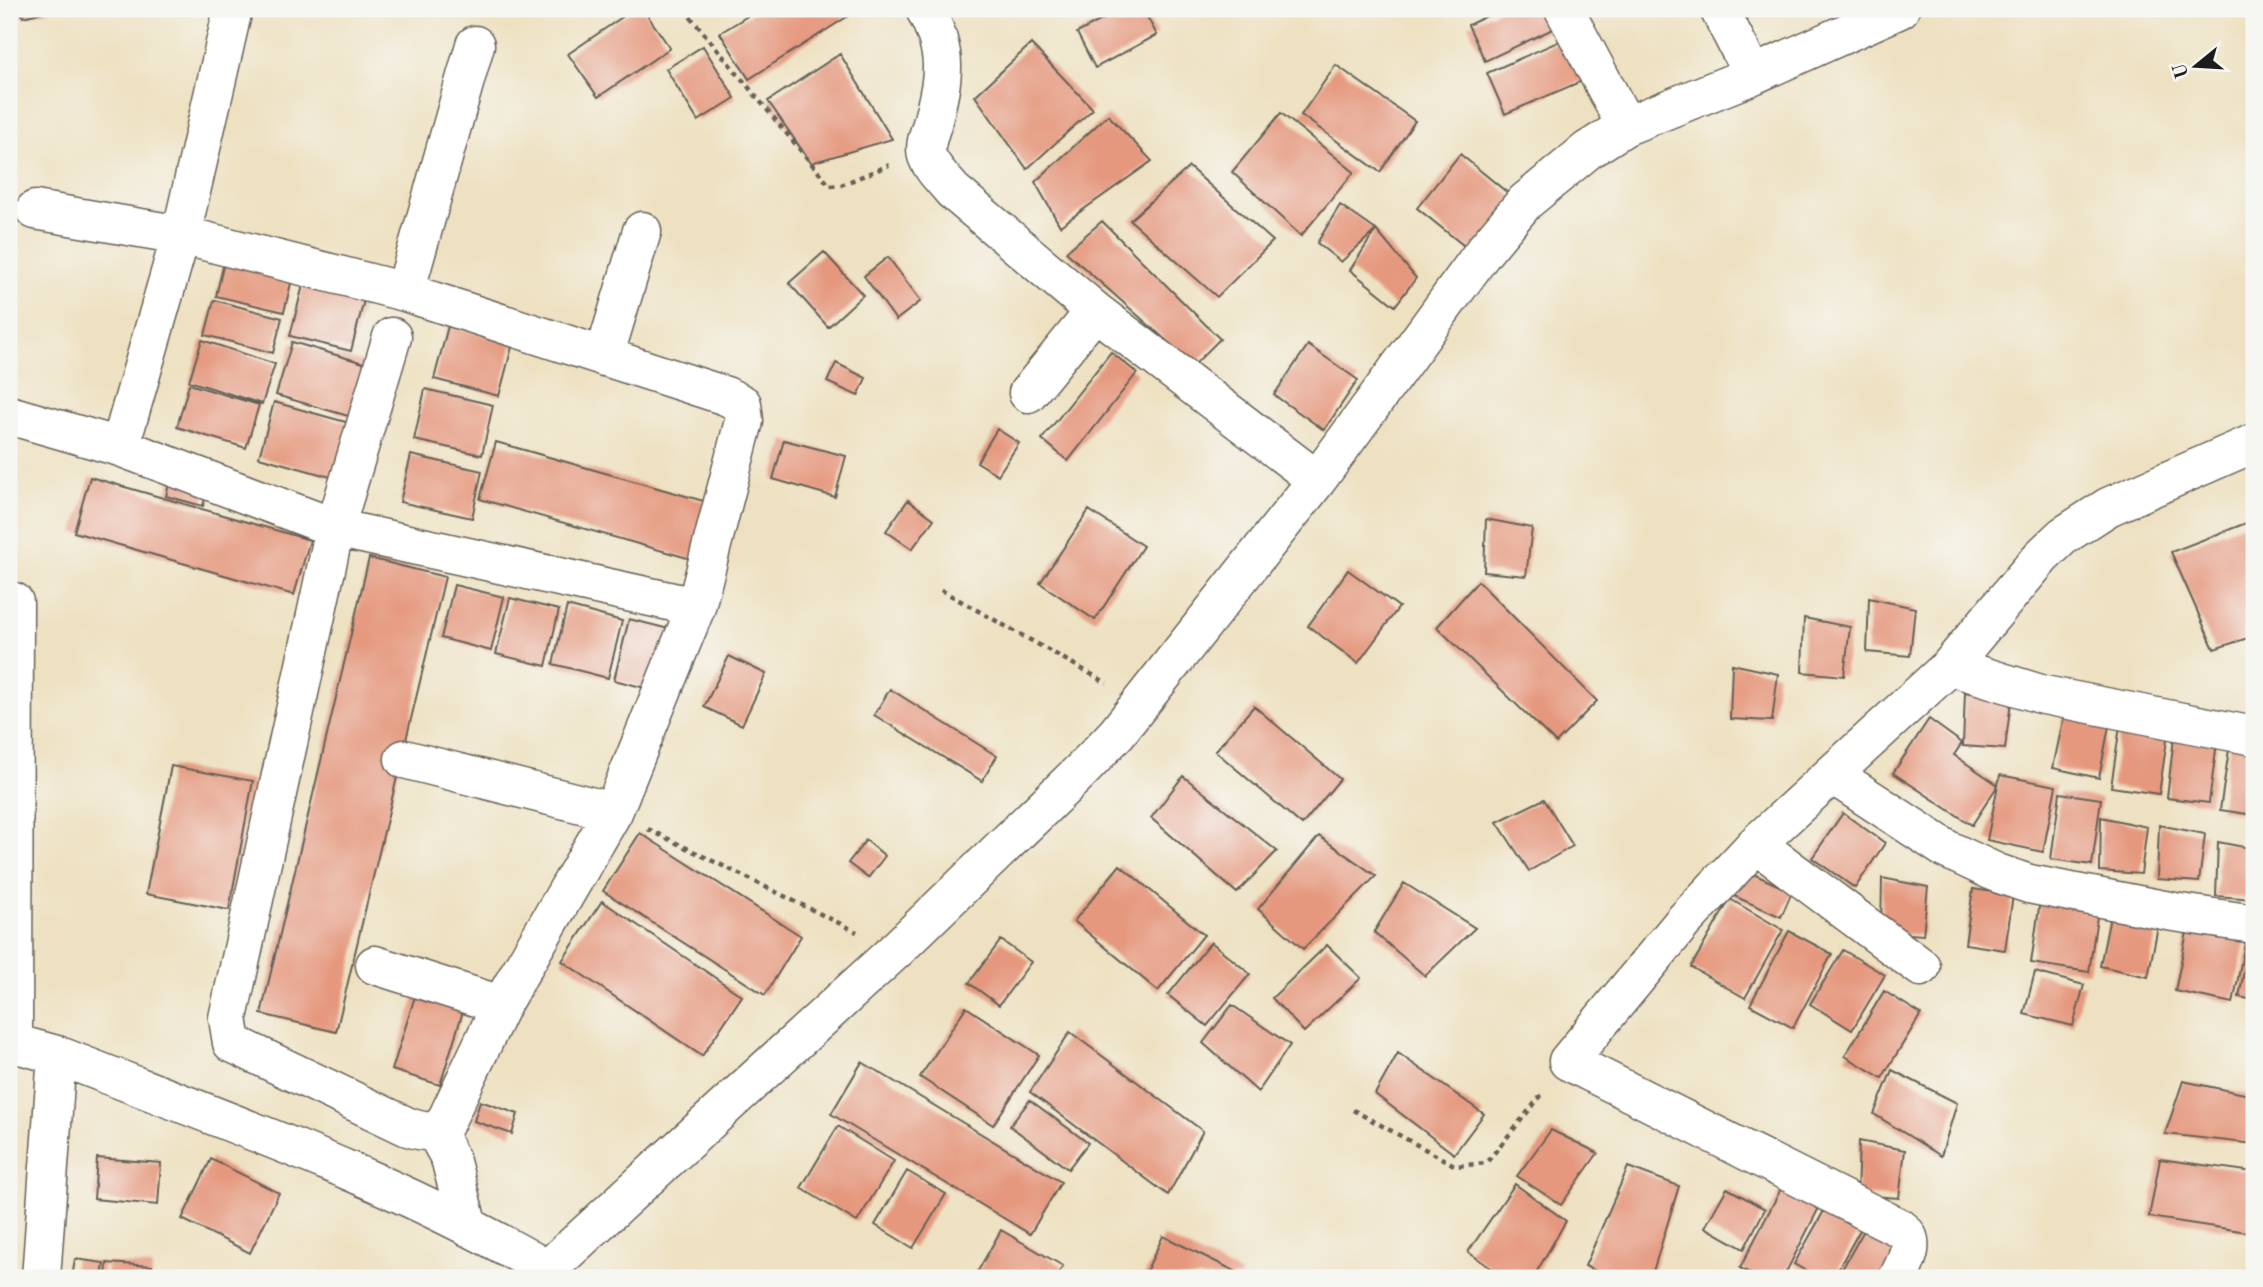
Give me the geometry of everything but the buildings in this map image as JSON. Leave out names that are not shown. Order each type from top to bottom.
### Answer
[{"type":"street","points":[[120,447],[181,235],[233,9]]},
{"type":"street","points":[[925,9],[941,45],[943,64],[941,90],[926,152],[953,191],[1095,311],[1317,480]]},
{"type":"street","points":[[1564,9],[1626,125]]},
{"type":"street","points":[[1719,9],[1753,75]]},
{"type":"street","points":[[14,602],[11,1042],[57,1055],[312,1156],[407,1197],[498,1241],[542,1274],[895,951],[1083,769],[1142,702],[1317,480],[1504,226],[1525,202],[1565,167],[1626,125],[1753,75],[1900,9]]},
{"type":"street","points":[[405,292],[475,45]]},
{"type":"street","points":[[35,210],[181,235],[405,292],[726,396],[744,407],[744,421],[696,607],[613,812],[501,1005],[443,1127],[426,1132],[408,1127],[241,1048],[232,1043],[228,1027],[335,528],[392,337]]},
{"type":"street","points":[[604,356],[642,231]]},
{"type":"street","points":[[1028,393],[1095,311]]},
{"type":"street","points":[[9,415],[120,447],[335,528],[696,607]]},
{"type":"street","points":[[1898,1278],[1909,1249],[1909,1238],[1900,1228],[1568,1061],[1683,922],[1756,844],[1950,666],[2041,557],[2063,536],[2108,507],[2254,443]]},
{"type":"street","points":[[1950,666],[2044,695],[2254,736]]},
{"type":"street","points":[[404,759],[613,812]]},
{"type":"street","points":[[1833,775],[1946,849],[1997,873],[2029,884],[2174,912],[2254,924]]},
{"type":"street","points":[[1756,844],[1921,967]]},
{"type":"street","points":[[375,965],[501,1005]]},
{"type":"street","points":[[41,1278],[57,1055]]},
{"type":"street","points":[[435,1131],[450,1158],[468,1227]]},
{"type":"path","points":[[684,9],[830,186],[841,185],[926,152]]},
{"type":"path","points":[[941,590],[1142,702]]},
{"type":"path","points":[[613,812],[895,951]]},
{"type":"path","points":[[1353,1110],[1456,1166],[1486,1163],[1568,1061]]}]
